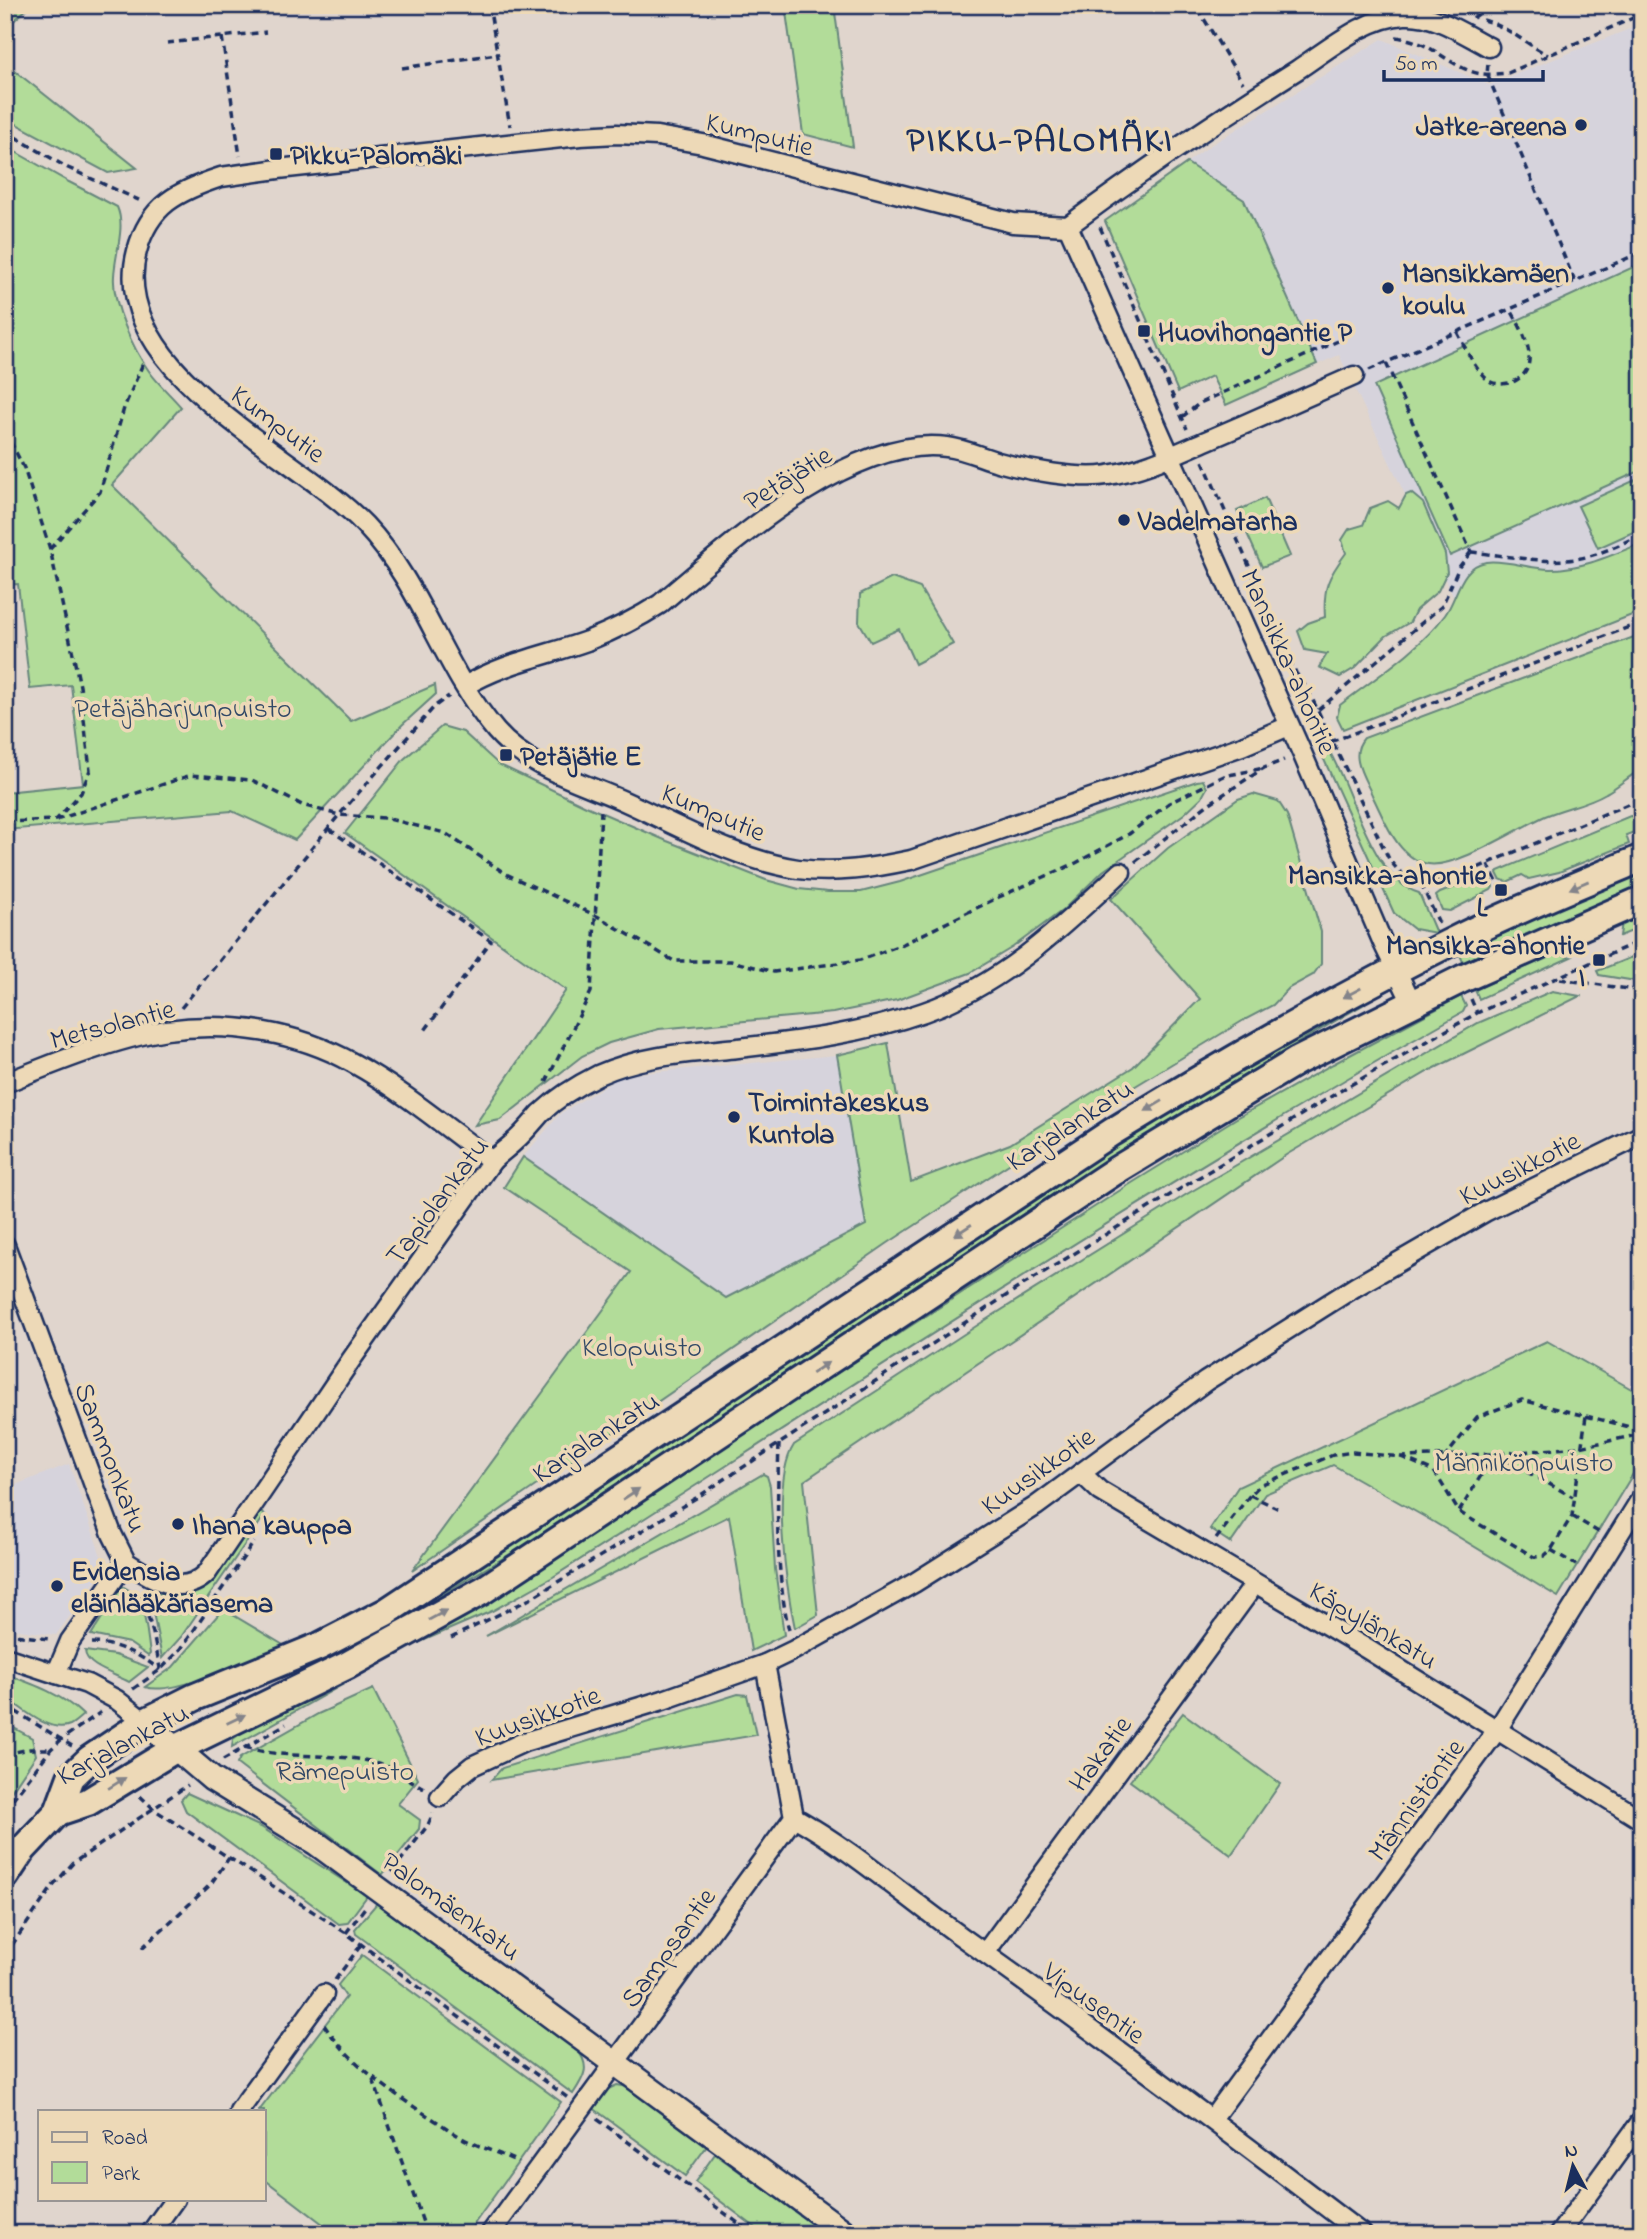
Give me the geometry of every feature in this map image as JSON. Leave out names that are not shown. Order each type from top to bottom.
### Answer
[{"type":"main road","name":"Karjalankatu","points":[[58,1812],[71,1777],[90,1759],[145,1723],[195,1697],[355,1630],[386,1612],[1112,1132],[1269,1038],[1396,970],[1512,914],[1642,858]]},
{"type":"main road","name":"Karjalankatu","points":[[58,1812],[88,1802],[175,1749],[348,1665],[482,1591],[1115,1171],[1297,1061],[1412,1003],[1642,900]]},
{"type":"main road","points":[[5,1876],[23,1849],[58,1812]]},
{"type":"street","points":[[1068,226],[1248,100],[1355,33],[1381,20],[1404,15],[1423,16],[1489,47]]},
{"type":"street","name":"Kumputie","points":[[1068,226],[1013,223],[703,144],[657,136],[617,134],[533,141],[221,177],[193,186],[172,197],[159,208],[143,231],[132,276],[140,317],[153,340],[205,400],[349,508],[371,531],[408,584],[483,715],[513,748],[565,776],[727,848],[798,869],[862,870],[911,860],[1242,746],[1289,726]]},
{"type":"street","name":"Mansikka-ahontie","points":[[1068,226],[1412,1003]]},
{"type":"street","name":"Petäjätie","points":[[465,686],[497,668],[586,641],[642,615],[660,604],[770,515],[822,482],[884,453],[924,447],[946,447],[1001,463],[1095,477],[1130,471],[1171,456],[1354,376]]},
{"type":"street","name":"Tapiolankatu","points":[[126,1562],[160,1582],[176,1585],[199,1581],[207,1573],[351,1360],[492,1161],[542,1112],[571,1089],[625,1065],[657,1056],[845,1033],[896,1022],[950,1002],[1015,965],[1121,872]]},
{"type":"street","name":"Metsolantie","points":[[5,1083],[120,1042],[166,1030],[223,1028],[254,1031],[309,1043],[354,1063],[492,1161]]},
{"type":"street","name":"Kuusikkotie","points":[[440,1797],[472,1766],[524,1742],[663,1700],[765,1664],[794,1650],[968,1550],[1036,1506],[1206,1381],[1355,1286],[1485,1212],[1642,1135]]},
{"type":"street","name":"Sammonkatu","points":[[5,1245],[112,1534],[126,1562],[70,1641],[56,1674]]},
{"type":"street","name":"Käpylänkatu","points":[[1081,1473],[1100,1491],[1367,1649],[1642,1820]]},
{"type":"street","name":"Männistöntie","points":[[1212,2119],[1497,1730],[1642,1497]]},
{"type":"street","name":"Hakatie","points":[[985,1953],[1255,1584]]},
{"type":"street","name":"Palomäenkatu","points":[[5,1657],[87,1684],[110,1696],[212,1779],[316,1843],[847,2234]]},
{"type":"street","points":[[765,1664],[794,1817]]},
{"type":"street","name":"Vipusentie","points":[[794,1817],[900,1888],[1212,2119],[1362,2234]]},
{"type":"street","name":"Sampsantie","points":[[490,2234],[794,1817]]},
{"type":"street","points":[[240,2110],[324,1994]]},
{"type":"street","points":[[1559,2234],[1642,2120]]},
{"type":"street","points":[[150,2234],[174,2200]]},
{"type":"path","points":[[489,5],[511,132]]},
{"type":"path","points":[[1198,9],[1245,84]]},
{"type":"path","points":[[1385,37],[1424,43],[1471,71],[1487,75],[1508,73],[1642,14]]},
{"type":"path","points":[[167,43],[266,32]]},
{"type":"path","points":[[222,37],[240,159]]},
{"type":"path","points":[[1489,47],[1487,75],[1576,282]]},
{"type":"path","points":[[402,68],[497,54]]},
{"type":"path","points":[[5,131],[77,173],[159,208]]},
{"type":"path","points":[[1098,223],[1191,435]]},
{"type":"path","points":[[1354,376],[1642,252]]},
{"type":"path","points":[[1457,332],[1481,372],[1492,382],[1499,384],[1516,380],[1524,375],[1530,357],[1524,336],[1511,309]]},
{"type":"path","points":[[50,549],[100,492],[124,408],[153,340]]},
{"type":"path","points":[[1181,417],[1200,403],[1338,341]]},
{"type":"path","points":[[1386,363],[1471,552]]},
{"type":"path","points":[[5,431],[24,468],[50,549],[80,685],[90,770],[81,793],[56,820]]},
{"type":"path","points":[[1201,455],[1296,673],[1307,688],[1389,859],[1408,878],[1421,884],[1436,883],[1642,799]]},
{"type":"path","points":[[1471,552],[1575,559],[1602,552],[1642,534]]},
{"type":"path","points":[[1318,710],[1442,606],[1459,567],[1471,552]]},
{"type":"path","points":[[1316,747],[1642,622]]},
{"type":"path","points":[[177,1017],[181,1008],[339,816],[435,706],[465,686]]},
{"type":"path","points":[[1121,872],[1207,805],[1264,768],[1285,760]]},
{"type":"path","points":[[5,822],[56,820],[191,775],[251,780],[302,805],[339,816]]},
{"type":"path","points":[[541,1091],[591,992],[602,791]]},
{"type":"path","points":[[329,829],[491,941],[424,1033]]},
{"type":"path","points":[[1488,864],[1501,890]]},
{"type":"path","points":[[1421,884],[1442,932]]},
{"type":"path","points":[[445,1640],[528,1600],[696,1498],[1018,1288],[1333,1095],[1477,1013],[1642,940]]},
{"type":"path","points":[[1558,978],[1642,991]]},
{"type":"path","points":[[1468,993],[1477,1013]]},
{"type":"path","points":[[1434,1471],[1477,1416],[1522,1400],[1642,1432]]},
{"type":"path","points":[[1401,1457],[1434,1471],[1459,1512],[1534,1557],[1544,1556],[1551,1550],[1572,1516],[1586,1416]]},
{"type":"path","points":[[1205,1553],[1260,1485],[1333,1455],[1353,1452],[1401,1457],[1494,1454],[1580,1447],[1642,1432]]},
{"type":"path","points":[[779,1444],[777,1504],[780,1569],[787,1622],[794,1650]]},
{"type":"path","points":[[1494,1454],[1573,1497]]},
{"type":"path","points":[[1459,1512],[1494,1454]]},
{"type":"path","points":[[1250,1495],[1277,1508]]},
{"type":"path","points":[[1572,1516],[1614,1541]]},
{"type":"path","points":[[1551,1550],[1593,1576]]},
{"type":"path","points":[[85,1643],[100,1643],[131,1652],[160,1670],[144,1599],[126,1562]]},
{"type":"path","points":[[5,1634],[57,1640]]},
{"type":"path","points":[[5,1704],[81,1752]]},
{"type":"path","points":[[5,1809],[51,1749],[90,1720]]},
{"type":"path","points":[[229,1756],[292,1720]]},
{"type":"path","points":[[245,1747],[267,1754],[356,1759],[383,1765],[440,1797],[428,1825],[386,1880]]},
{"type":"path","points":[[5,1754],[30,1749],[51,1749]]},
{"type":"path","points":[[5,1955],[53,1886],[73,1863],[183,1789]]},
{"type":"path","points":[[136,1793],[155,1810],[345,1933],[570,2099]]},
{"type":"path","points":[[142,1948],[210,1885],[229,1858]]},
{"type":"path","points":[[345,1933],[373,1898]]},
{"type":"path","points":[[324,1994],[361,1945]]},
{"type":"path","points":[[313,2009],[335,2041],[373,2077],[408,2104],[468,2141],[492,2149],[536,2171]]},
{"type":"path","points":[[373,2077],[427,2234]]},
{"type":"path","points":[[586,2111],[753,2234]]},
{"type":"shaded area","name":"Mansikkamäen koulu","points":[[1642,24],[1642,608],[1487,668],[1339,355],[1226,405],[1212,376],[1178,392],[1105,221],[1211,145],[1382,39],[1489,85]]},
{"type":"shaded area","points":[[837,1055],[866,1226],[726,1298],[523,1157],[561,1113],[618,1078],[634,1074]]},
{"type":"shaded area","points":[[69,1464],[101,1556],[101,1573],[56,1635],[5,1628],[5,1489]]},
{"type":"green space","points":[[5,5],[31,5],[5,29]]},
{"type":"green space","points":[[785,5],[834,5],[853,147],[803,134]]},
{"type":"green space","points":[[5,63],[137,168],[108,173],[5,118]]},
{"type":"green space","name":"Petäjäharjunpuisto","points":[[5,146],[117,207],[120,232],[114,287],[120,312],[143,362],[181,407],[112,485],[351,721],[435,685],[436,694],[402,725],[295,840],[232,811],[5,830],[5,792],[83,784],[71,685],[30,689],[18,584],[5,585]]},
{"type":"green space","points":[[1187,163],[1244,200],[1317,364],[1226,405],[1212,376],[1178,392],[1105,221]]},
{"type":"green space","points":[[1642,263],[1642,470],[1450,556],[1374,386]]},
{"type":"green space","points":[[1642,477],[1642,528],[1598,548],[1578,506]]},
{"type":"green space","points":[[1411,493],[1423,503],[1445,554],[1447,572],[1438,591],[1416,610],[1410,622],[1386,636],[1355,668],[1340,677],[1319,667],[1327,654],[1305,650],[1298,631],[1308,623],[1325,617],[1326,590],[1331,576],[1346,553],[1342,540],[1349,529],[1363,525],[1370,508],[1388,501],[1399,508],[1406,495]]},
{"type":"green space","points":[[1265,498],[1290,556],[1262,567],[1237,511]]},
{"type":"green space","points":[[1642,543],[1642,611],[1343,729],[1337,717],[1340,705],[1396,663],[1434,628],[1445,615],[1470,569],[1493,561],[1542,569],[1574,567]]},
{"type":"green space","points":[[892,578],[920,588],[953,644],[915,664],[899,629],[871,642],[859,622],[860,594]]},
{"type":"green space","points":[[1642,634],[1642,769],[1598,797],[1541,818],[1453,861],[1428,864],[1408,855],[1394,838],[1362,775],[1358,752],[1364,738]]},
{"type":"green space","points":[[442,726],[463,732],[498,764],[667,841],[766,880],[799,889],[828,892],[861,892],[900,882],[1197,781],[1203,780],[1207,788],[1202,797],[1184,814],[1103,871],[1063,910],[1013,947],[970,973],[897,1000],[833,1013],[659,1029],[609,1043],[582,1056],[500,1120],[475,1125],[566,990],[345,833],[404,759]]},
{"type":"green space","points":[[1328,749],[1376,852],[1402,884],[1419,893],[1436,933],[1414,929],[1394,913],[1321,753]]},
{"type":"green space","name":"Kelopuisto","points":[[1253,794],[1278,801],[1287,815],[1321,932],[1321,964],[1313,975],[1289,988],[1273,1005],[1035,1147],[888,1243],[412,1571],[631,1272],[504,1187],[523,1157],[726,1298],[866,1225],[837,1055],[888,1043],[911,1182],[1010,1144],[1133,1067],[1200,999],[1111,899],[1168,848],[1238,799]]},
{"type":"green space","points":[[1630,816],[1642,818],[1642,829],[1626,835],[1629,844],[1559,872],[1529,879],[1522,875],[1507,882],[1500,879],[1497,873],[1498,871]]},
{"type":"green space","points":[[1642,870],[1642,886],[1465,966],[1459,953]]},
{"type":"green space","points":[[1486,875],[1490,876],[1493,887],[1491,890],[1450,911],[1442,910],[1436,896]]},
{"type":"green space","points":[[1642,913],[1642,927],[1620,936],[1622,922]]},
{"type":"green space","points":[[1554,953],[1571,957],[1479,999],[1475,990]]},
{"type":"green space","points":[[1642,953],[1642,982],[1599,975],[1597,971]]},
{"type":"green space","points":[[1552,991],[1580,996],[1429,1071],[1286,1155],[804,1481],[818,1615],[795,1628],[782,1534],[783,1483],[787,1461],[794,1445],[984,1321],[1187,1194],[1478,1023]]},
{"type":"green space","points":[[1461,996],[1466,1006],[1463,1012],[1118,1217],[553,1577],[492,1611],[413,1645],[232,1747],[233,1739],[244,1731],[472,1611],[521,1581],[1119,1191],[1235,1119]]},
{"type":"green space","points":[[1369,999],[1129,1148],[524,1546],[388,1626],[386,1624],[1103,1153],[1267,1053]]},
{"type":"green space","name":"Männikönpuisto","points":[[1547,1341],[1642,1395],[1642,1459],[1558,1597],[1333,1465],[1265,1494],[1231,1543],[1210,1529],[1238,1487]]},
{"type":"green space","points":[[763,1474],[767,1476],[770,1486],[775,1569],[784,1635],[751,1651],[729,1516],[486,1636]]},
{"type":"green space","points":[[260,1511],[265,1515],[181,1637],[162,1658],[149,1592],[176,1595],[202,1589],[222,1566]]},
{"type":"green space","points":[[122,1586],[130,1591],[141,1606],[150,1654],[148,1656],[129,1643],[91,1635]]},
{"type":"green space","points":[[223,1609],[285,1646],[194,1682],[158,1689],[145,1687],[173,1667]]},
{"type":"green space","points":[[85,1651],[115,1655],[148,1667],[129,1682],[96,1666]]},
{"type":"green space","points":[[5,1674],[56,1695],[83,1715],[70,1725],[62,1727],[45,1723],[5,1697]]},
{"type":"green space","name":"Rämepuisto","points":[[373,1689],[418,1779],[398,1804],[420,1820],[419,1829],[382,1875],[237,1764],[240,1758],[318,1714]]},
{"type":"green space","points":[[738,1694],[747,1695],[756,1735],[491,1780],[502,1768]]},
{"type":"green space","points":[[1183,1713],[1280,1784],[1231,1855],[1130,1781]]},
{"type":"green space","points":[[5,1723],[32,1738],[36,1755],[5,1801]]},
{"type":"green space","points":[[187,1793],[261,1827],[367,1896],[347,1923],[339,1924],[186,1811],[181,1800]]},
{"type":"green space","points":[[377,1903],[576,2048],[584,2060],[585,2071],[573,2094],[356,1934],[355,1929]]},
{"type":"green space","points":[[362,1955],[561,2102],[467,2234],[336,2234],[266,2181],[266,2110],[260,2110],[346,1997],[338,1985]]},
{"type":"green space","points":[[617,2085],[629,2087],[707,2146],[685,2176],[593,2108],[606,2090]]},
{"type":"green space","points":[[715,2154],[827,2234],[764,2234],[695,2182]]},
{"type":"place","name":"Jatke-areena","points":[[1581,125]]},
{"type":"place","name":"Pikku-Palomäki","points":[[276,154]]},
{"type":"place","name":"Mansikkamäen koulu","points":[[1388,288]]},
{"type":"place","name":"Huovihongantie P","points":[[1144,331]]},
{"type":"place","name":"Vadelmatarha","points":[[1124,520]]},
{"type":"place","name":"Petäjätie E","points":[[506,755]]},
{"type":"place","name":"Mansikka-ahontie L","points":[[1501,890]]},
{"type":"place","name":"Mansikka-ahontie I","points":[[1599,960]]},
{"type":"place","name":"Toimintakeskus Kuntola","points":[[734,1117]]},
{"type":"place","name":"Ihana kauppa","points":[[178,1524]]},
{"type":"place","name":"Evidensia eläinlääkäriasema","points":[[57,1586]]},
{"type":"district","name":"PIKKU-PALOMÄKI","points":[[1040,139]]}]
